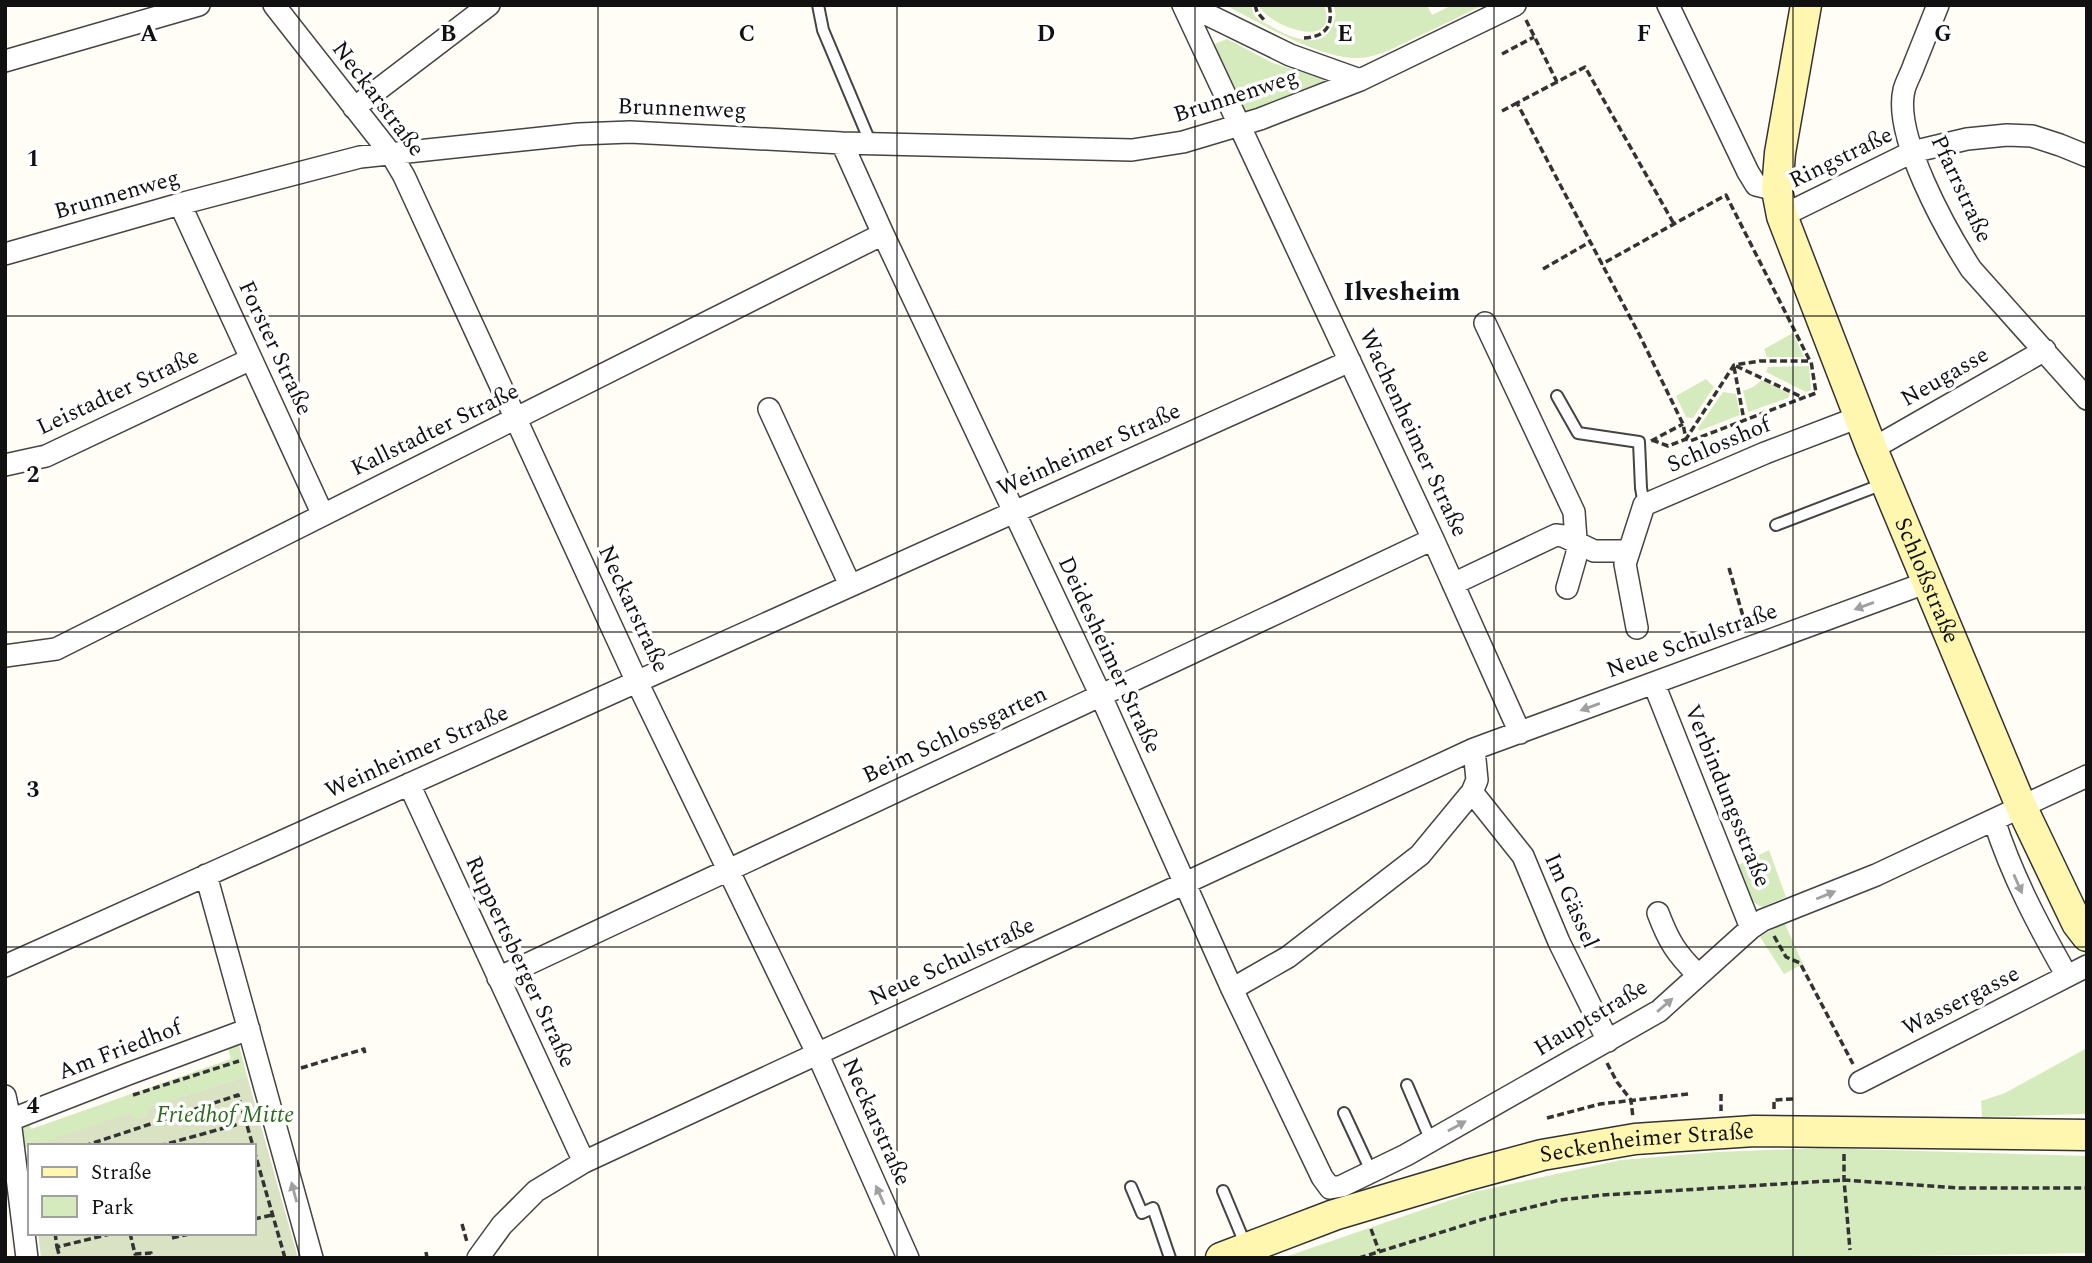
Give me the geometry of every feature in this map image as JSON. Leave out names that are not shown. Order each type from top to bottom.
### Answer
[{"type":"main road","points":[[1779,203],[1780,153],[1806,5]]},
{"type":"main road","name":"Schloßstraße","points":[[1779,203],[1859,417],[2021,806],[2077,923],[2087,936]]},
{"type":"main road","name":"Seckenheimer Straße","points":[[1234,1253],[1334,1215],[1468,1175],[1542,1155],[1635,1139],[1754,1131],[2087,1135]]},
{"type":"street","points":[[5,61],[199,5]]},
{"type":"street","name":"Neckarstraße","points":[[274,5],[391,154],[404,176],[637,682],[817,1053],[908,1258]]},
{"type":"street","points":[[354,108],[489,5]]},
{"type":"street","points":[[1186,5],[1290,55],[1360,80]]},
{"type":"street","name":"Wachenheimer Straße","points":[[1186,5],[1239,126],[1433,539],[1520,733]]},
{"type":"street","points":[[1668,5],[1748,172],[1756,185],[1779,203]]},
{"type":"street","name":"Pfarrstraße","points":[[1938,5],[1904,92],[1902,117],[1912,152],[1949,233],[1971,269],[2087,399]]},
{"type":"street","name":"Brunnenweg","points":[[5,254],[180,204],[360,157],[579,134],[630,132],[842,143],[1132,150],[1183,142],[1239,126],[1360,80],[1521,13]]},
{"type":"street","name":"Ringstraße","points":[[1779,203],[1912,152],[1967,139],[2007,135],[2032,136],[2087,156]]},
{"type":"street","name":"Deidesheimer Straße","points":[[842,143],[1101,696],[1232,989],[1322,1177],[1330,1188]]},
{"type":"street","name":"Forster Straße","points":[[180,204],[323,515]]},
{"type":"street","name":"Kallstadter Straße","points":[[5,656],[57,649],[883,234]]},
{"type":"street","points":[[1485,323],[1574,512],[1577,553],[1567,588]]},
{"type":"street","name":"Neugasse","points":[[1872,449],[2045,350]]},
{"type":"street","name":"Leistadter Straße","points":[[5,465],[46,456],[251,359]]},
{"type":"street","name":"Weinheimer Straße","points":[[5,965],[1350,361]]},
{"type":"street","points":[[769,409],[850,585]]},
{"type":"street","name":"Schlosshof","points":[[1644,505],[1765,453],[1859,417]]},
{"type":"street","points":[[1637,628],[1625,564],[1644,505]]},
{"type":"street","points":[[1453,584],[1556,535],[1594,551],[1629,551]]},
{"type":"street","name":"Beim Schlossgarten","points":[[498,978],[1433,539]]},
{"type":"street","name":"Neue Schulstraße","points":[[478,1258],[502,1225],[536,1191],[584,1162],[817,1053],[1474,749],[1928,582]]},
{"type":"street","name":"Verbindungsstraße","points":[[1654,684],[1757,924]]},
{"type":"street","points":[[1232,989],[1288,957],[1420,855],[1472,792],[1477,780],[1474,749]]},
{"type":"street","name":"Hauptstraße","points":[[1330,1188],[1342,1186],[1371,1171],[1396,1163],[1659,1011],[1698,975],[1734,951],[1757,924],[1876,875],[2087,776]]},
{"type":"street","name":"Ruppertsberger Straße","points":[[409,785],[584,1162]]},
{"type":"street","name":"Im Gässel","points":[[1472,792],[1523,856],[1559,942],[1608,1041]]},
{"type":"street","points":[[1994,820],[2030,911],[2067,976]]},
{"type":"street","points":[[206,875],[256,1055],[271,1081],[312,1258]]},
{"type":"street","points":[[1658,913],[1668,940],[1698,975]]},
{"type":"street","name":"Wassergasse","points":[[1860,1082],[2087,966]]},
{"type":"street","name":"Am Friedhof","points":[[8,1121],[248,1029]]},
{"type":"street","points":[[5,1096],[27,1258]]},
{"type":"lane","points":[[818,5],[822,30],[871,144]]},
{"type":"lane","points":[[1557,396],[1577,433],[1639,442],[1644,505]]},
{"type":"lane","points":[[1776,525],[1886,483]]},
{"type":"lane","points":[[1407,1085],[1431,1141]]},
{"type":"lane","points":[[1344,1113],[1371,1171]]},
{"type":"lane","points":[[1131,1187],[1142,1213],[1153,1208],[1170,1258]]},
{"type":"lane","points":[[1223,1191],[1234,1253]]},
{"type":"path","points":[[1255,5],[1257,12],[1266,21]]},
{"type":"path","points":[[1294,35],[1317,37],[1324,32],[1329,23],[1329,5]]},
{"type":"path","points":[[1521,13],[1557,82]]},
{"type":"path","points":[[1502,54],[1534,37]]},
{"type":"path","points":[[1502,111],[1585,67],[1674,224]]},
{"type":"path","points":[[1517,103],[1683,424],[1686,439]]},
{"type":"path","points":[[1602,264],[1726,195],[1810,361],[1816,393],[1690,441],[1686,439]]},
{"type":"path","points":[[1543,270],[1590,242]]},
{"type":"path","points":[[1652,440],[1668,446],[1686,439],[1734,365],[1759,361],[1818,359]]},
{"type":"path","points":[[1734,365],[1804,398]]},
{"type":"path","points":[[1734,365],[1744,420]]},
{"type":"path","points":[[1639,442],[1652,440],[1683,424]]},
{"type":"path","points":[[1729,568],[1744,620]]},
{"type":"path","points":[[1757,924],[1779,943],[1786,957],[1800,963],[1860,1082]]},
{"type":"path","points":[[301,1068],[363,1049],[365,1054]]},
{"type":"path","points":[[123,1098],[256,1055]]},
{"type":"path","points":[[1617,1082],[1631,1100]]},
{"type":"path","points":[[1546,1118],[1600,1104],[1688,1094]]},
{"type":"path","points":[[1721,1094],[1721,1120]]},
{"type":"path","points":[[90,1144],[238,1096],[252,1144]]},
{"type":"path","points":[[1773,1119],[1774,1100],[1793,1099]]},
{"type":"path","points":[[166,1144],[246,1122]]},
{"type":"path","points":[[1844,1148],[1850,1250]]},
{"type":"path","points":[[256,1169],[285,1258]]},
{"type":"path","points":[[1359,1258],[1487,1218],[1560,1200],[1603,1195],[1844,1180],[1959,1188],[2087,1188]]},
{"type":"path","points":[[256,1219],[273,1215]]},
{"type":"path","points":[[1369,1223],[1378,1251]]},
{"type":"path","points":[[55,1235],[60,1258]]},
{"type":"path","points":[[57,1247],[106,1235]]},
{"type":"path","points":[[130,1235],[135,1254],[151,1253],[152,1258]]},
{"type":"path","points":[[172,1238],[185,1235]]},
{"type":"green space","points":[[1225,5],[1251,5],[1256,17],[1277,30],[1296,38],[1315,40],[1330,31],[1335,17],[1333,5],[1427,5],[1432,15],[1452,5],[1483,5],[1388,51],[1360,58],[1345,57],[1310,47]]},
{"type":"green space","points":[[1258,5],[1324,5],[1327,19],[1323,28],[1303,31],[1277,22]]},
{"type":"green space","points":[[1227,39],[1273,63],[1323,79],[1326,86],[1256,113],[1246,112],[1237,105],[1212,45]]},
{"type":"green space","points":[[1793,333],[1804,357],[1767,357],[1764,349]]},
{"type":"green space","points":[[1809,366],[1811,390],[1806,392],[1766,372],[1768,367]]},
{"type":"green space","points":[[1706,379],[1714,387],[1693,418],[1686,417],[1676,396]]},
{"type":"green space","points":[[1762,380],[1790,394],[1788,398],[1748,412],[1743,391]]},
{"type":"green space","points":[[1723,392],[1736,394],[1740,415],[1699,431],[1698,428]]},
{"type":"green space","points":[[1769,850],[1786,897],[1762,907],[1753,902],[1738,865]]},
{"type":"green space","points":[[1784,922],[1803,964],[1784,974],[1760,937]]},
{"type":"green space","points":[[238,1041],[247,1076],[149,1107],[146,1116],[137,1119],[39,1144],[28,1144],[28,1147],[23,1148],[20,1124],[27,1119],[31,1129],[231,1059],[227,1045]]},
{"type":"green space","points":[[2087,1048],[2087,1114],[1982,1117],[1981,1101],[2005,1093]]},
{"type":"green space","name":"Friedhof Mitte","points":[[247,1076],[298,1258],[41,1258],[38,1235],[256,1235],[256,1144],[38,1144],[130,1113],[137,1119],[146,1116],[148,1107]]},
{"type":"green space","points":[[1821,1148],[2087,1156],[2087,1253],[1785,1257],[1282,1258],[1474,1192],[1621,1160],[1717,1152]]},
{"type":"district","name":"Ilvesheim","points":[[1402,292]]}]
